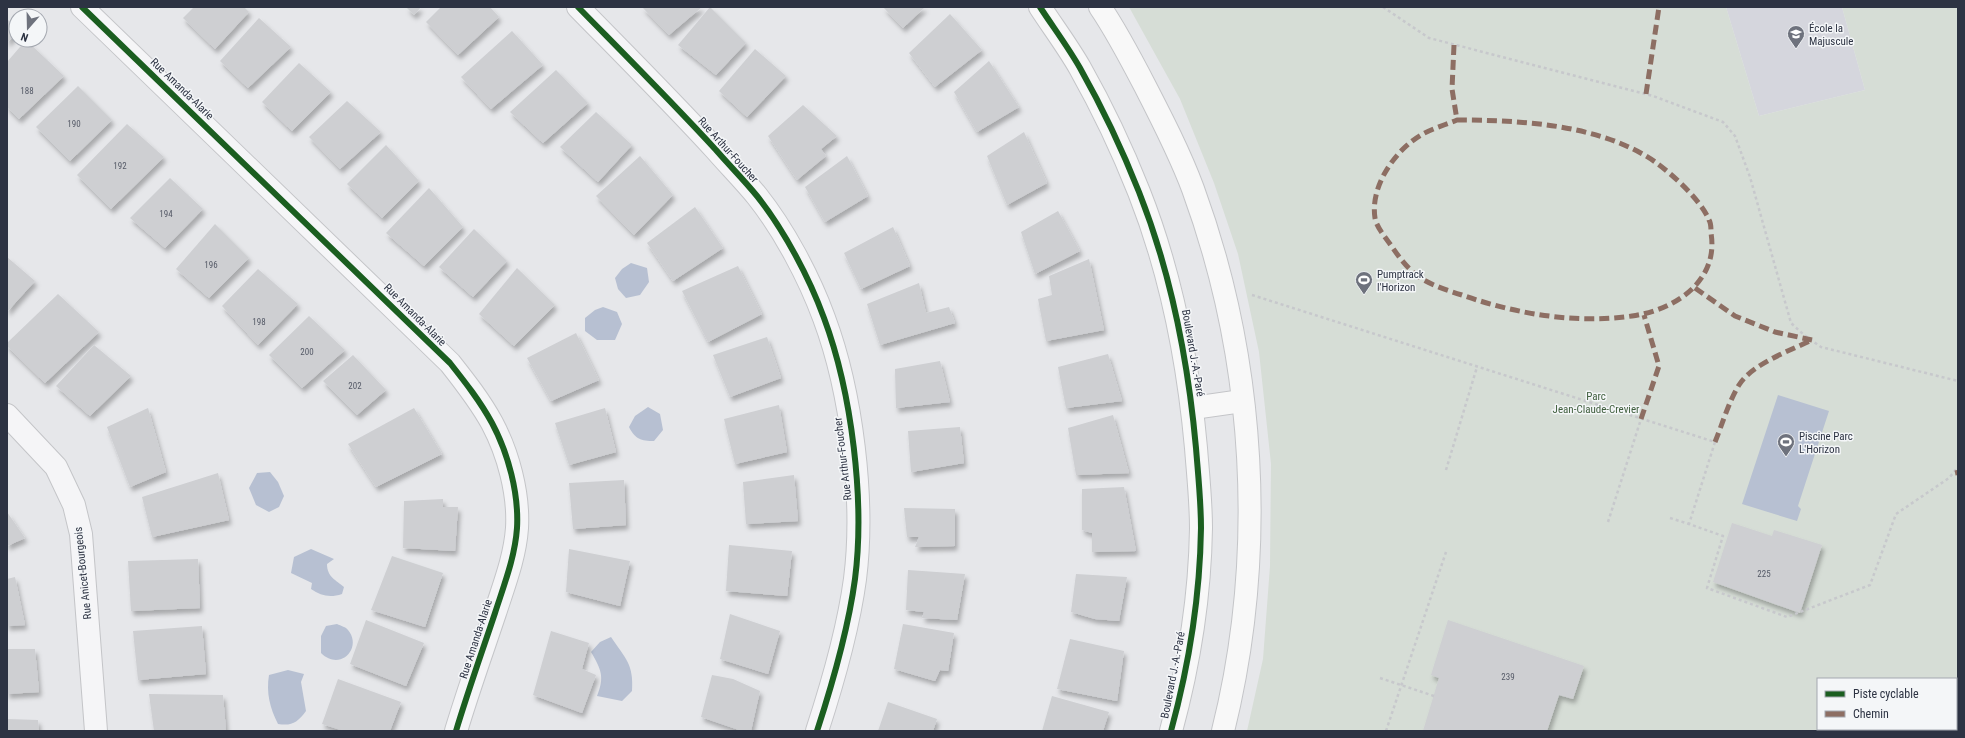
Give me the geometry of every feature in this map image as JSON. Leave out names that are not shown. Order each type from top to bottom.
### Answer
[{"type":"street","name":"Rue Amanda-Alarie","points":[[82,7],[450,363],[481,405],[492,423],[502,444],[515,491],[516,529],[509,567],[502,593],[456,731]]},
{"type":"street","name":"Rue Arthur-Foucher","points":[[578,7],[676,108],[757,196],[773,218],[800,265],[824,318],[835,351],[849,420],[858,503],[858,539],[849,615],[833,679],[817,731]]},
{"type":"street","name":"Boulevard J.-A.-Paré","points":[[1040,7],[1079,67],[1104,114],[1139,193],[1165,268],[1181,334],[1192,408],[1201,527],[1197,593],[1186,668],[1171,731]]},
{"type":"street","points":[[1100,7],[1111,23],[1159,113],[1193,189],[1225,298],[1233,335],[1246,429],[1250,482],[1249,546],[1240,645],[1235,680],[1223,731]]},
{"type":"street","points":[[1192,408],[1242,401]]},
{"type":"street","name":"Rue Anicet-Bourgeois","points":[[7,414],[56,467],[74,505],[81,534],[96,731]]},
{"type":"path","points":[[1383,7],[1430,38],[1653,96],[1723,122],[1735,136],[1750,178],[1791,323],[1804,335],[1821,347],[1958,381]]},
{"type":"path","points":[[1248,294],[1715,442],[1689,524]]},
{"type":"path","points":[[1446,470],[1477,366]]},
{"type":"path","points":[[1608,522],[1641,419]]},
{"type":"path","points":[[1670,518],[1723,536],[1707,588],[1787,617],[1870,585],[1896,514],[1949,478],[1958,467]]},
{"type":"path","points":[[1386,731],[1446,552]]},
{"type":"path","points":[[1380,678],[1434,696]]},
{"type":"shaded area","name":"École la Majuscule","points":[[1726,7],[1842,7],[1865,90],[1759,116]]},
{"type":"green space","name":"Parc Jean-Claude-Crevier","points":[[1129,7],[1726,7],[1759,116],[1865,90],[1842,7],[1958,7],[1958,731],[1247,731],[1263,659],[1270,566],[1271,464],[1259,352],[1238,254],[1214,183],[1180,99]]},
{"type":"water","points":[[631,263],[647,268],[649,282],[640,295],[626,298],[618,289],[615,278],[622,269]]},
{"type":"water","points":[[603,307],[617,312],[622,324],[615,340],[597,340],[585,331],[585,318],[595,310]]},
{"type":"water","name":"Piscine Parc L'Horizon","points":[[1778,395],[1829,411],[1798,506],[1801,509],[1797,521],[1742,504]]},
{"type":"water","points":[[648,407],[660,414],[663,430],[654,441],[636,437],[629,427],[635,416]]},
{"type":"water","points":[[270,472],[278,482],[284,496],[279,507],[269,512],[256,505],[249,488],[257,473]]},
{"type":"water","points":[[311,549],[334,559],[327,564],[327,568],[332,578],[344,587],[342,594],[326,596],[318,593],[311,589],[312,583],[291,573],[294,557]]},
{"type":"water","points":[[337,624],[348,630],[352,637],[353,644],[347,655],[342,659],[335,660],[328,658],[321,653],[321,636],[326,626]]},
{"type":"water","points":[[611,637],[628,662],[632,674],[632,691],[622,701],[597,696],[601,684],[601,673],[591,652],[600,642]]},
{"type":"water","points":[[288,670],[304,674],[301,682],[306,711],[294,723],[278,724],[269,700],[269,675]]},
{"type":"building","points":[[194,7],[244,7],[249,12],[215,49],[183,18]]},
{"type":"building","points":[[406,7],[421,7],[414,15]]},
{"type":"building","points":[[441,7],[490,7],[499,17],[458,55],[426,22]]},
{"type":"building","points":[[642,7],[702,7],[669,35]]},
{"type":"building","points":[[710,7],[746,43],[716,75],[678,45]]},
{"type":"building","points":[[883,7],[925,7],[903,28]]},
{"type":"building","points":[[950,14],[982,50],[935,87],[909,53]]},
{"type":"building","points":[[259,18],[291,47],[248,88],[220,61]]},
{"type":"building","points":[[7,19],[8,42],[7,43]]},
{"type":"building","points":[[512,31],[543,65],[491,109],[461,77]]},
{"type":"building","points":[[19,48],[34,48],[64,76],[19,119],[7,107],[7,62]]},
{"type":"building","points":[[755,49],[786,76],[747,117],[719,91]]},
{"type":"building","points":[[989,61],[1019,107],[977,132],[954,92]]},
{"type":"building","points":[[299,63],[331,92],[292,131],[262,102]]},
{"type":"building","points":[[556,70],[588,103],[543,143],[510,112]]},
{"type":"building","points":[[78,86],[112,120],[70,161],[36,127]]},
{"type":"building","points":[[347,101],[381,132],[340,169],[309,137]]},
{"type":"building","points":[[803,105],[837,136],[821,149],[826,156],[797,180],[768,136]]},
{"type":"building","points":[[596,112],[632,145],[598,182],[560,147]]},
{"type":"building","points":[[127,124],[164,157],[111,209],[77,175]]},
{"type":"building","points":[[1024,132],[1047,183],[1007,205],[987,156]]},
{"type":"building","points":[[386,145],[419,181],[382,218],[347,184]]},
{"type":"building","points":[[640,156],[673,195],[634,235],[596,196]]},
{"type":"building","points":[[847,156],[868,196],[825,222],[805,187]]},
{"type":"building","points":[[170,178],[203,209],[165,248],[130,218]]},
{"type":"building","points":[[429,188],[463,227],[424,266],[386,233]]},
{"type":"building","points":[[695,207],[723,248],[673,281],[647,243]]},
{"type":"building","points":[[1058,211],[1080,251],[1035,274],[1021,232]]},
{"type":"building","points":[[215,224],[249,258],[209,298],[176,269]]},
{"type":"building","points":[[893,227],[910,266],[861,289],[844,253]]},
{"type":"building","points":[[474,229],[507,261],[473,297],[439,267]]},
{"type":"building","points":[[7,257],[35,281],[7,312]]},
{"type":"building","points":[[1089,259],[1104,330],[1046,341],[1038,299],[1052,295],[1049,276]]},
{"type":"building","points":[[738,266],[762,314],[708,342],[682,291]]},
{"type":"building","points":[[517,268],[555,305],[514,346],[479,314]]},
{"type":"building","points":[[258,269],[298,304],[258,345],[222,306]]},
{"type":"building","points":[[919,283],[926,313],[949,307],[955,323],[880,345],[867,304]]},
{"type":"building","points":[[58,294],[99,332],[45,383],[7,346],[7,343]]},
{"type":"building","points":[[309,316],[345,350],[302,388],[269,355]]},
{"type":"building","points":[[576,333],[599,380],[551,401],[527,358]]},
{"type":"building","points":[[767,337],[781,378],[730,397],[713,355]]},
{"type":"building","points":[[94,345],[131,376],[90,416],[56,386]]},
{"type":"building","points":[[1108,354],[1122,401],[1066,408],[1058,367]]},
{"type":"building","points":[[353,355],[386,390],[357,415],[323,381]]},
{"type":"building","points":[[940,361],[950,402],[896,408],[895,369]]},
{"type":"building","points":[[779,405],[787,452],[735,464],[724,419]]},
{"type":"building","points":[[148,408],[166,472],[130,487],[107,427]]},
{"type":"building","points":[[414,408],[442,454],[376,487],[348,444]]},
{"type":"building","points":[[605,408],[616,452],[569,465],[555,423]]},
{"type":"building","points":[[1113,415],[1129,473],[1076,475],[1068,428]]},
{"type":"building","points":[[960,427],[964,463],[911,472],[908,431]]},
{"type":"building","points":[[218,473],[229,520],[152,537],[142,497]]},
{"type":"building","points":[[794,475],[798,521],[746,524],[743,482]]},
{"type":"building","points":[[624,480],[626,525],[573,529],[569,483]]},
{"type":"building","points":[[1124,487],[1136,551],[1092,552],[1092,533],[1082,530],[1082,489]]},
{"type":"building","points":[[443,499],[443,507],[458,507],[455,551],[403,548],[404,501]]},
{"type":"building","points":[[904,508],[955,509],[955,546],[915,547],[919,537],[907,537]]},
{"type":"building","points":[[7,512],[25,538],[7,546]]},
{"type":"building","points":[[1732,523],[1772,536],[1774,530],[1822,545],[1800,613],[1713,582]]},
{"type":"building","points":[[729,545],[792,551],[787,596],[726,591]]},
{"type":"building","points":[[569,549],[630,561],[620,606],[566,592]]},
{"type":"building","points":[[392,556],[443,573],[425,627],[371,610]]},
{"type":"building","points":[[198,559],[200,608],[131,611],[128,561]]},
{"type":"building","points":[[908,570],[965,574],[957,620],[922,618],[924,612],[906,610]]},
{"type":"building","points":[[1076,574],[1127,577],[1119,621],[1095,619],[1071,612]]},
{"type":"building","points":[[15,577],[25,625],[7,626],[7,579]]},
{"type":"building","points":[[730,614],[780,631],[768,674],[720,659]]},
{"type":"building","points":[[366,620],[424,643],[406,686],[350,664]]},
{"type":"building","points":[[1448,620],[1584,666],[1573,699],[1559,695],[1547,731],[1423,731],[1439,678],[1431,675]]},
{"type":"building","points":[[903,624],[954,633],[948,671],[940,670],[935,681],[894,669]]},
{"type":"building","points":[[202,626],[206,674],[138,680],[133,631]]},
{"type":"building","points":[[551,631],[589,643],[582,669],[596,675],[582,713],[533,695]]},
{"type":"building","points":[[1070,639],[1124,651],[1117,701],[1057,689]]},
{"type":"building","points":[[7,649],[35,649],[39,692],[7,694]]},
{"type":"building","points":[[712,675],[733,679],[760,691],[751,731],[742,731],[701,717]]},
{"type":"building","points":[[338,679],[401,702],[390,731],[344,731],[322,724]]},
{"type":"building","points":[[149,694],[223,695],[226,731],[154,731]]},
{"type":"building","points":[[1052,696],[1109,712],[1103,731],[1042,731]]},
{"type":"building","points":[[888,702],[937,719],[933,731],[878,731]]},
{"type":"building","points":[[7,719],[38,720],[39,731],[7,731]]},
{"type":"marked path","points":[[1646,94],[1659,7]]},
{"type":"marked path","points":[[1454,45],[1452,89],[1457,120]]},
{"type":"marked path","points":[[1457,120],[1529,123],[1579,131],[1625,145],[1654,161],[1691,193],[1710,221],[1712,250],[1708,265],[1701,279],[1691,290],[1678,300],[1648,313],[1632,316],[1589,319],[1546,316],[1482,302],[1431,284],[1422,279],[1412,272],[1404,263],[1379,228],[1375,218],[1374,206],[1376,194],[1386,171],[1402,150],[1421,135],[1457,120]]},
{"type":"marked path","points":[[1695,288],[1735,316],[1775,332],[1812,340]]},
{"type":"marked path","points":[[1641,419],[1659,366],[1644,315]]},
{"type":"marked path","points":[[1715,442],[1732,398],[1745,377],[1762,364],[1812,340]]},
{"type":"marked path","points":[[1957,470],[1958,475]]},
{"type":"cycle path","points":[[82,7],[450,363],[477,399],[492,423],[503,447],[514,487],[517,515],[516,539],[512,560],[456,731]]},
{"type":"cycle path","points":[[578,7],[699,132],[747,184],[767,209],[795,254],[811,286],[834,348],[849,413],[854,447],[857,482],[858,548],[855,579],[844,637],[817,731]]},
{"type":"cycle path","points":[[1040,7],[1071,52],[1080,68],[1111,128],[1139,192],[1169,285],[1183,350],[1193,415],[1201,528],[1196,605],[1188,656],[1171,731]]},
{"type":"place","name":"École la Majuscule","points":[[1796,49]]},
{"type":"place","name":"Pumptrack l'Horizon","points":[[1364,295]]},
{"type":"place","name":"Piscine Parc L'Horizon","points":[[1786,457]]}]
